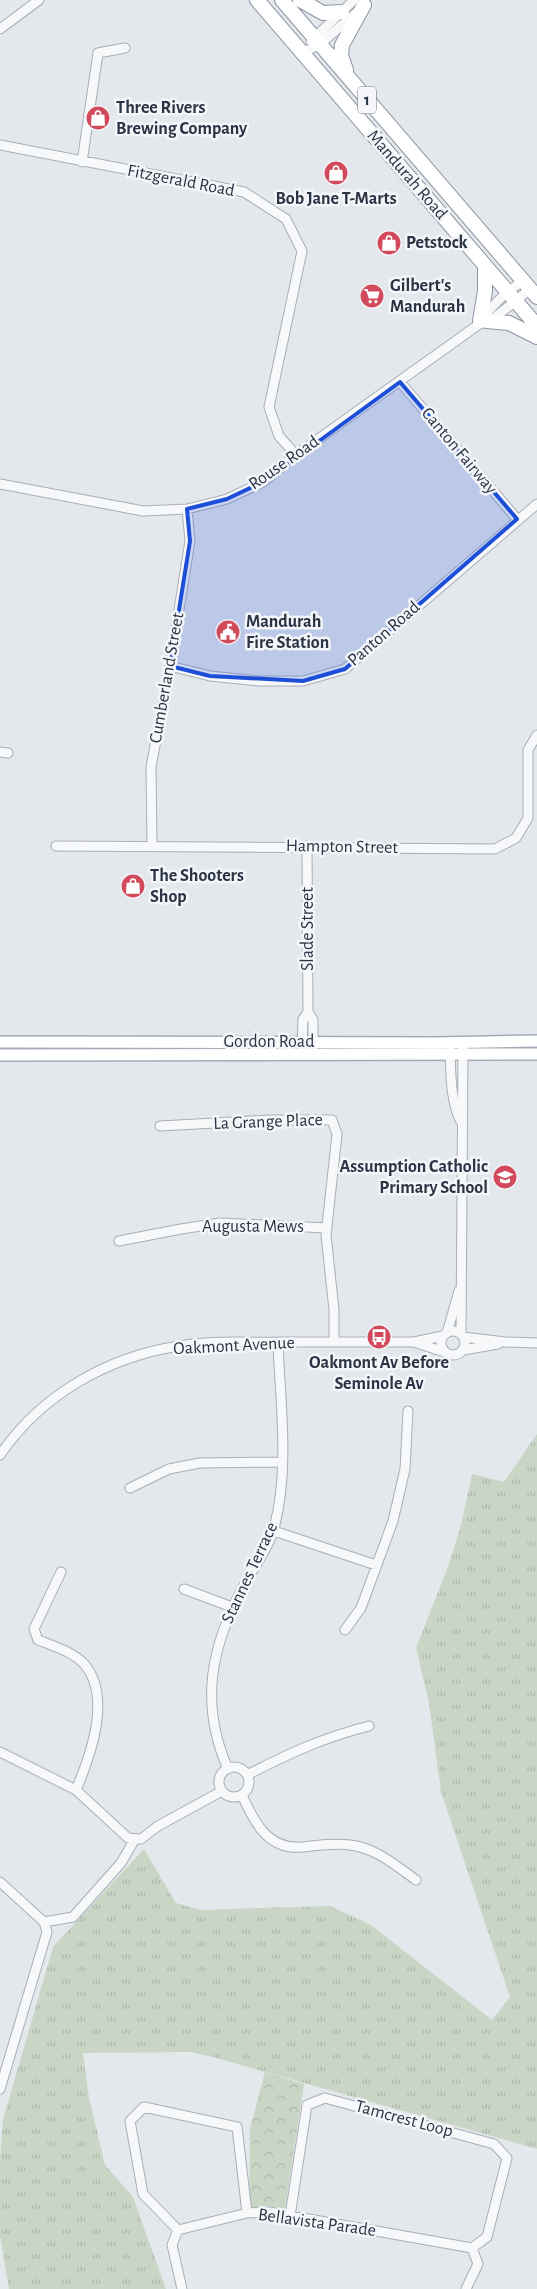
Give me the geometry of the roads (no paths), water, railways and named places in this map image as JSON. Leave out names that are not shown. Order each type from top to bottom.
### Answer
[{"type":"highway","name":"Mandurah Road","points":[[257,0],[537,326]]},
{"type":"highway","name":"Mandurah Road","points":[[282,0],[530,289]]},
{"type":"highway","points":[[300,0],[323,13],[342,12]]},
{"type":"highway","points":[[347,75],[341,51],[361,2]]},
{"type":"highway","points":[[486,266],[482,322],[509,323],[537,337]]},
{"type":"main road","name":"Gordon Road","points":[[0,1042],[537,1041]]},
{"type":"main road","name":"Gordon Road","points":[[0,1055],[537,1054]]},
{"type":"street","points":[[0,30],[39,0]]},
{"type":"street","points":[[302,53],[361,2]]},
{"type":"street","points":[[317,40],[342,12],[361,2]]},
{"type":"street","points":[[82,162],[98,53],[125,48]]},
{"type":"street","name":"Fitzgerald Road","points":[[0,145],[244,192],[286,219],[302,251],[269,407],[279,436],[296,455]]},
{"type":"street","name":"Rouse Road","points":[[0,484],[117,508],[143,511],[187,510],[227,499],[263,482],[296,455],[482,322],[511,296],[530,289]]},
{"type":"street","name":"Canton Fairway","points":[[400,382],[517,519]]},
{"type":"street","name":"Panton Road","points":[[170,666],[210,676],[259,681],[303,681],[345,668],[517,519],[537,504]]},
{"type":"street","name":"Cumberland Street","points":[[152,846],[151,767],[170,666],[190,541],[187,510]]},
{"type":"street","name":"Hampton Street","points":[[56,846],[307,846],[495,849],[516,838],[528,818],[528,750],[537,735]]},
{"type":"street","name":"Slade Street","points":[[307,846],[308,1012],[303,1019],[308,1042],[308,1055]]},
{"type":"street","points":[[450,1042],[451,1086],[454,1108],[461,1123]]},
{"type":"street","points":[[462,1042],[462,1336],[465,1344],[463,1350]]},
{"type":"street","name":"La Grange Place","points":[[160,1126],[271,1120],[332,1120],[337,1134],[327,1228],[334,1342]]},
{"type":"street","name":"Augusta Mews","points":[[119,1241],[180,1229],[220,1224],[327,1228]]},
{"type":"street","points":[[462,1284],[441,1343],[444,1352],[456,1355],[463,1350],[506,1342]]},
{"type":"street","points":[[445,1335],[454,1332],[462,1336],[506,1342],[537,1342]]},
{"type":"street","name":"Oakmont Avenue","points":[[0,1455],[23,1426],[46,1404],[82,1379],[120,1362],[151,1352],[185,1345],[278,1342],[414,1342],[445,1335]]},
{"type":"street","name":"Stannes Terrace","points":[[228,1769],[215,1734],[210,1693],[216,1649],[232,1607],[274,1530],[278,1511],[282,1462],[278,1342]]},
{"type":"street","name":"Oakmont Avenue","points":[[414,1342],[444,1352]]},
{"type":"street","points":[[345,1630],[361,1608],[393,1521],[405,1469],[408,1411]]},
{"type":"street","points":[[130,1488],[169,1469],[200,1463],[282,1462]]},
{"type":"street","points":[[274,1530],[376,1565]]},
{"type":"street","points":[[61,1572],[34,1629],[38,1640],[65,1651],[85,1664],[95,1681],[97,1704],[95,1736],[76,1790]]},
{"type":"street","points":[[184,1589],[232,1607]]},
{"type":"street","points":[[247,1775],[302,1746],[332,1735],[369,1726]]},
{"type":"street","points":[[0,1752],[76,1790],[128,1838],[141,1839],[158,1826],[222,1791]]},
{"type":"street","points":[[228,1769],[240,1769],[247,1775],[248,1788],[242,1795],[231,1797],[222,1791],[220,1778],[228,1769]]},
{"type":"street","points":[[242,1795],[261,1832],[281,1845],[301,1848],[325,1844],[350,1845],[378,1852],[416,1880]]},
{"type":"street","points":[[44,1922],[73,1917],[121,1863],[135,1839]]},
{"type":"street","points":[[0,1882],[44,1922],[47,1932],[0,2089]]},
{"type":"street","name":"Tamcrest Loop","points":[[290,2216],[307,2105],[325,2098],[494,2144],[507,2158],[487,2238],[472,2248]]},
{"type":"street","points":[[182,2289],[172,2245],[178,2230],[144,2194],[130,2121],[144,2107],[237,2127],[247,2213]]},
{"type":"street","name":"Bellavista Parade","points":[[178,2230],[247,2213],[270,2212],[472,2248]]},
{"type":"street","points":[[466,2289],[478,2264],[472,2248]]},
{"type":"place","name":"Three Rivers Brewing Company","points":[[98,118]]},
{"type":"place","name":"Bob Jane T-Marts","points":[[336,173]]},
{"type":"place","name":"Petstock","points":[[389,243]]},
{"type":"place","name":"Gilbert's Mandurah","points":[[372,296]]},
{"type":"place","name":"Mandurah Fire Station","points":[[228,632]]},
{"type":"place","name":"The Shooters Shop","points":[[133,886]]},
{"type":"place","name":"Assumption Catholic Primary School","points":[[505,1177]]},
{"type":"place","name":"Oakmont Av Before Seminole Av","points":[[379,1337]]}]
